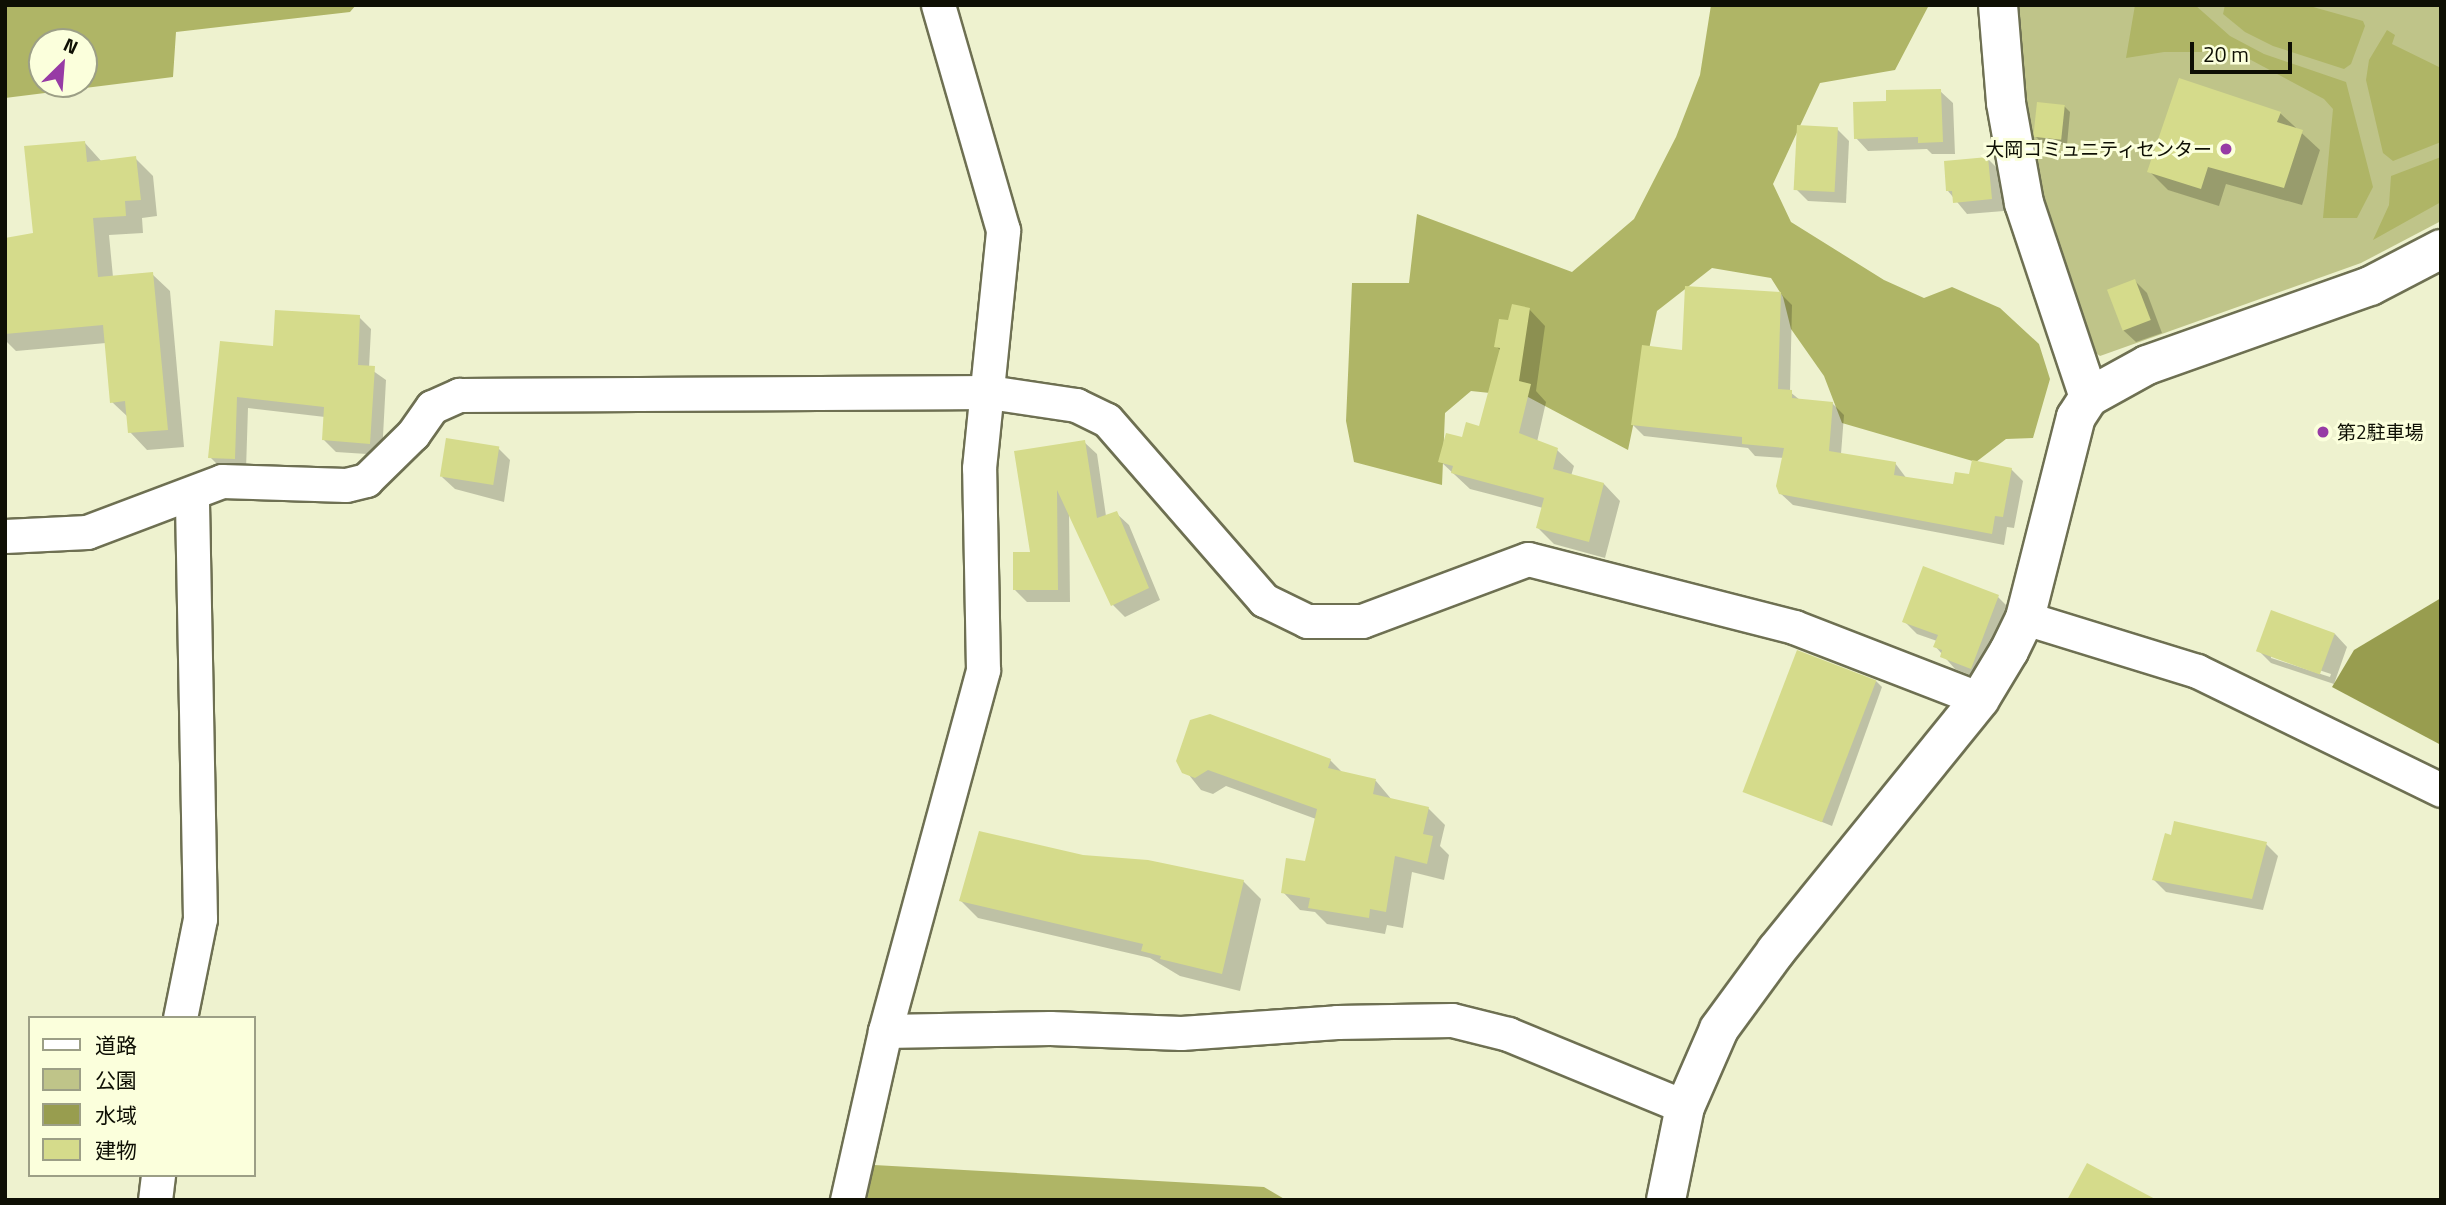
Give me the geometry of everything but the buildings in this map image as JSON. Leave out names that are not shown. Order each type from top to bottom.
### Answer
[{"type":"street","points":[[847,1200],[885,1031],[983,670],[979,468],[989,392],[1003,230],[938,5]]},
{"type":"street","points":[[1997,5],[2006,103],[2024,203],[2089,397]]},
{"type":"street","points":[[1666,1200],[1685,1107],[1719,1029],[1980,698],[2025,618],[2076,417],[2089,397],[2147,365],[2370,286],[2441,249]]},
{"type":"street","points":[[5,536],[87,532],[222,481],[346,485],[366,480],[413,434],[432,407],[459,395],[989,392],[1076,405],[1107,420],[1264,600],[1307,621],[1362,621],[1528,559],[1794,627],[1980,698]]},
{"type":"street","points":[[180,1016],[200,919],[192,494]]},
{"type":"street","points":[[2025,618],[2197,671],[2441,790]]},
{"type":"street","points":[[885,1031],[1050,1028],[1181,1033],[1337,1022],[1451,1020],[1508,1034],[1685,1107]]},
{"type":"street","points":[[155,1200],[158,1177]]},
{"type":"green space","points":[[2013,5],[2441,5],[2441,221],[2361,263],[2100,356],[2091,350],[2034,183]]},
{"type":"shaded area","points":[[5,5],[356,5],[350,12],[176,32],[173,77],[98,86],[98,28],[28,28],[28,95],[5,98]]},
{"type":"shaded area","points":[[1711,5],[1929,5],[1895,70],[1820,83],[1773,184],[1791,222],[1884,280],[1924,298],[1952,287],[2000,308],[2039,344],[2050,379],[2033,438],[2006,439],[1976,462],[1842,423],[1824,376],[1791,329],[1783,297],[1771,278],[1712,268],[1657,311],[1628,450],[1528,397],[1471,391],[1445,413],[1442,485],[1354,462],[1346,421],[1352,283],[1409,283],[1417,214],[1572,272],[1634,219],[1676,137],[1700,75]]},
{"type":"shaded area","points":[[2135,5],[2195,5],[2230,36],[2264,54],[2346,82],[2373,187],[2357,218],[2323,218],[2333,109],[2324,99],[2236,52],[2164,52],[2126,58]]},
{"type":"shaded area","points":[[2225,5],[2306,5],[2363,21],[2365,26],[2351,64],[2344,69],[2273,46],[2245,32],[2223,14]]},
{"type":"shaded area","points":[[2387,30],[2395,35],[2392,44],[2441,68],[2441,142],[2393,161],[2383,153],[2366,80],[2369,60]]},
{"type":"shaded area","points":[[2441,157],[2441,202],[2373,240],[2389,205],[2391,176]]},
{"type":"shaded area","points":[[874,1165],[1264,1187],[1286,1200],[867,1200]]},
{"type":"water","points":[[2441,598],[2441,745],[2332,687],[2354,650]]},
{"type":"place","name":"大岡コミュニティセンター","points":[[2226,149]]},
{"type":"place","name":"第2駐車場","points":[[2323,432]]}]
